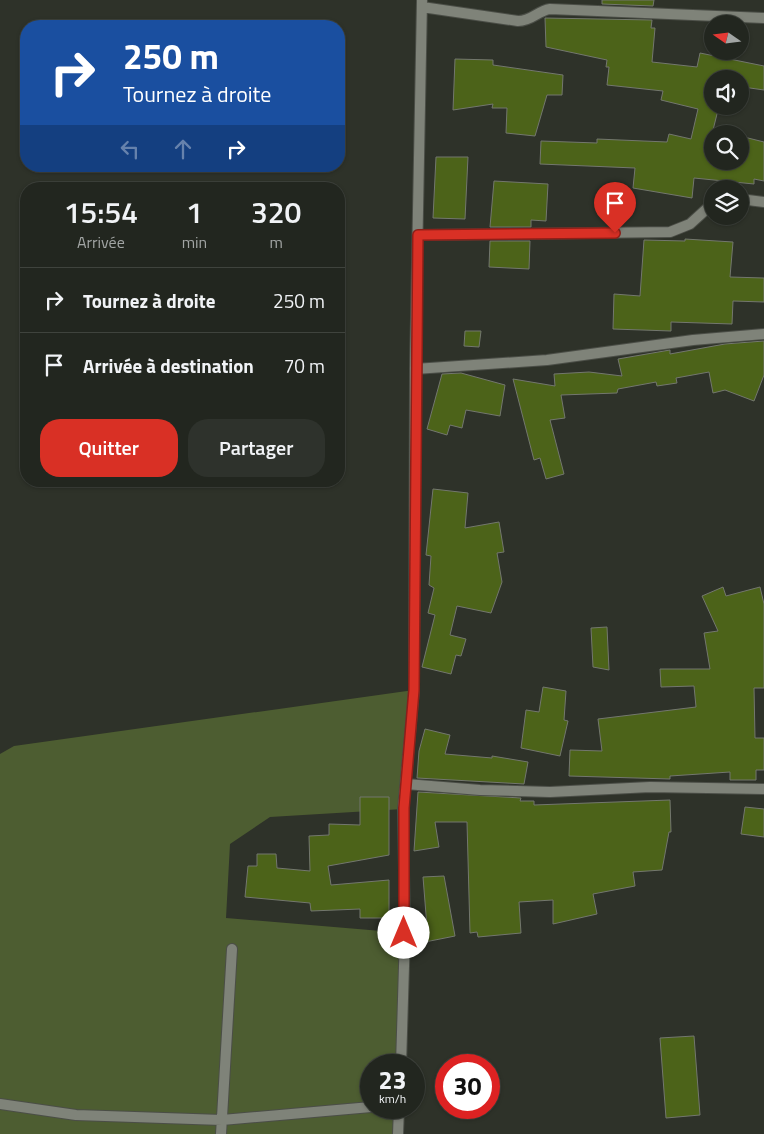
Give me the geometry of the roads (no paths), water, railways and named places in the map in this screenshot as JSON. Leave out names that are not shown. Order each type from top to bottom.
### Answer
[{"type":"street","points":[[401,1054],[404,808],[414,690],[415,369],[422,4],[518,21],[528,21],[538,13],[550,9],[764,18]]},
{"type":"street","points":[[749,200],[764,202]]},
{"type":"street","points":[[418,235],[670,232],[690,224],[704,211]]},
{"type":"street","points":[[415,369],[547,360],[693,340],[764,334]]},
{"type":"street","points":[[406,784],[480,790],[550,792],[650,787],[764,789]]},
{"type":"street","points":[[221,1134],[232,950]]},
{"type":"street","points":[[0,1104],[76,1115],[222,1120],[360,1108]]},
{"type":"street","points":[[398,1134],[399,1119]]}]
